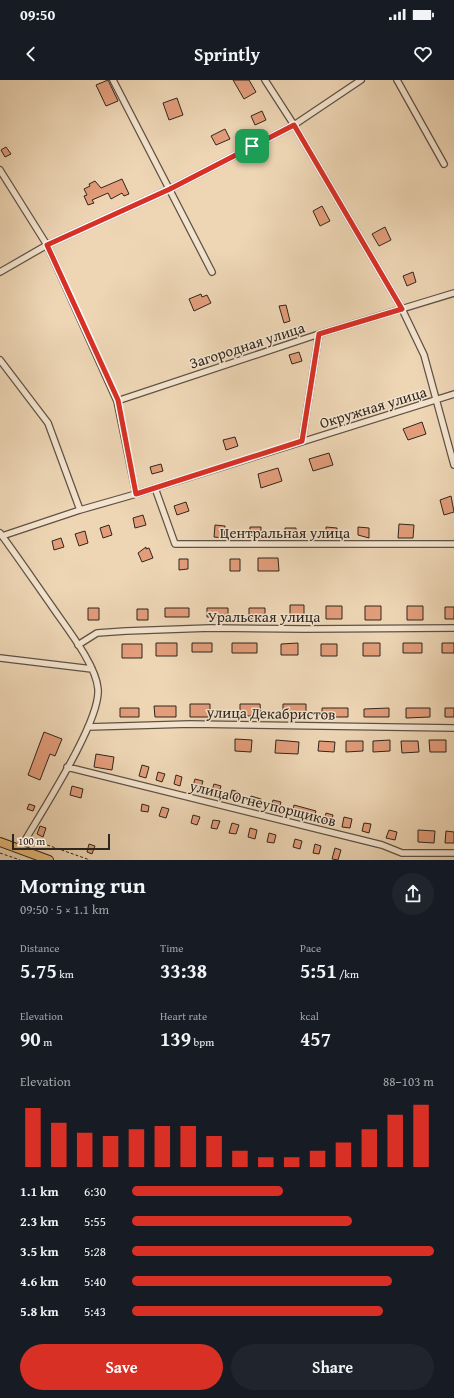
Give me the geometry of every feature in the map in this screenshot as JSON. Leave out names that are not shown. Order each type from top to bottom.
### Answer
[{"type":"main road","points":[[0,842],[49,860]]},
{"type":"street","points":[[113,80],[212,272]]},
{"type":"street","points":[[265,80],[294,125],[402,309],[424,355],[435,400],[454,462]]},
{"type":"street","points":[[0,272],[47,245],[170,189],[294,125],[361,80]]},
{"type":"street","points":[[397,80],[444,164]]},
{"type":"street","points":[[0,170],[47,245],[118,400],[136,494]]},
{"type":"street","name":"Загородная улица","points":[[118,400],[319,334],[454,293]]},
{"type":"street","points":[[302,441],[319,334]]},
{"type":"street","points":[[0,360],[48,423],[80,510]]},
{"type":"street","name":"Окружная улица","points":[[1,534],[136,494],[454,394]]},
{"type":"street","name":"Центральная улица","points":[[155,488],[175,544],[454,544]]},
{"type":"street","points":[[1,534],[78,645],[92,669],[98,688],[98,700],[88,727],[20,849]]},
{"type":"street","name":"Уральская улица","points":[[78,645],[97,633],[126,631],[210,628],[454,628]]},
{"type":"street","points":[[0,658],[92,669]]},
{"type":"street","name":"улица Декабристов","points":[[88,727],[190,724],[454,728]]},
{"type":"street","name":"улица Огнеупорщиков","points":[[67,767],[382,845],[402,852],[454,853]]},
{"type":"street","points":[[401,860],[402,852]]},
{"type":"path","points":[[26,837],[90,860]]},
{"type":"path","points":[[0,853],[20,860]]},
{"type":"building","points":[[108,80],[118,101],[106,106],[96,85]]},
{"type":"building","points":[[233,80],[249,80],[256,92],[244,99]]},
{"type":"building","points":[[177,98],[183,115],[169,120],[163,103]]},
{"type":"building","points":[[262,111],[266,120],[255,125],[251,116]]},
{"type":"building","points":[[225,129],[230,139],[216,145],[211,136]]},
{"type":"building","points":[[6,147],[11,154],[5,157],[1,150]]},
{"type":"building","points":[[122,179],[129,194],[124,196],[122,193],[111,199],[108,193],[92,200],[94,203],[88,205],[84,196],[87,195],[84,189],[90,186],[89,184],[95,181],[101,188]]},
{"type":"building","points":[[322,206],[330,221],[320,226],[313,211]]},
{"type":"building","points":[[385,227],[391,240],[379,246],[372,234]]},
{"type":"building","points":[[413,272],[416,282],[407,286],[403,276]]},
{"type":"building","points":[[201,294],[202,297],[207,295],[211,303],[194,311],[189,299]]},
{"type":"building","points":[[286,305],[290,321],[284,323],[279,306]]},
{"type":"building","points":[[299,352],[302,361],[292,364],[289,355]]},
{"type":"building","points":[[422,422],[426,434],[408,440],[403,429]]},
{"type":"building","points":[[235,437],[238,446],[226,450],[223,440]]},
{"type":"building","points":[[329,453],[333,465],[313,471],[309,459]]},
{"type":"building","points":[[161,464],[163,471],[152,474],[150,467]]},
{"type":"building","points":[[278,468],[282,481],[261,488],[258,474]]},
{"type":"building","points":[[451,496],[454,512],[444,515],[440,500]]},
{"type":"building","points":[[186,502],[189,511],[177,515],[174,506]]},
{"type":"building","points":[[143,515],[146,525],[135,528],[133,518]]},
{"type":"building","points":[[399,524],[414,525],[413,538],[398,538]]},
{"type":"building","points":[[109,525],[112,535],[103,538],[100,528]]},
{"type":"building","points":[[215,525],[225,526],[224,538],[214,537]]},
{"type":"building","points":[[250,527],[261,527],[261,538],[250,535]]},
{"type":"building","points":[[326,527],[337,528],[337,538],[326,536]]},
{"type":"building","points":[[358,527],[369,528],[369,538],[358,535]]},
{"type":"building","points":[[285,528],[296,528],[296,538],[285,536]]},
{"type":"building","points":[[85,531],[88,543],[79,546],[75,534]]},
{"type":"building","points":[[61,538],[64,547],[54,550],[52,541]]},
{"type":"building","points":[[146,547],[146,549],[149,548],[153,558],[142,562],[138,553]]},
{"type":"building","points":[[258,558],[278,558],[279,571],[258,571]]},
{"type":"building","points":[[179,559],[188,559],[188,569],[179,570]]},
{"type":"building","points":[[230,559],[240,559],[240,571],[230,571]]},
{"type":"building","points":[[290,605],[304,605],[304,619],[290,619]]},
{"type":"building","points":[[326,606],[342,606],[342,619],[326,619]]},
{"type":"building","points":[[365,606],[381,606],[381,620],[365,620]]},
{"type":"building","points":[[407,606],[423,606],[423,620],[407,620]]},
{"type":"building","points":[[445,607],[454,607],[454,619],[445,619]]},
{"type":"building","points":[[88,608],[99,608],[99,620],[88,620]]},
{"type":"building","points":[[165,608],[189,608],[189,617],[165,617]]},
{"type":"building","points":[[207,608],[228,608],[228,617],[207,617]]},
{"type":"building","points":[[249,608],[265,608],[265,619],[249,619]]},
{"type":"building","points":[[137,609],[148,609],[148,620],[137,620]]},
{"type":"building","points":[[156,643],[177,643],[177,656],[156,656]]},
{"type":"building","points":[[192,643],[212,643],[212,652],[192,652]]},
{"type":"building","points":[[232,643],[257,643],[257,653],[232,653]]},
{"type":"building","points":[[298,643],[298,655],[281,655],[281,644]]},
{"type":"building","points":[[363,643],[380,643],[380,656],[363,656]]},
{"type":"building","points":[[403,643],[422,643],[422,653],[403,653]]},
{"type":"building","points":[[442,643],[454,643],[454,653],[442,653]]},
{"type":"building","points":[[122,644],[142,644],[142,658],[122,658]]},
{"type":"building","points":[[321,644],[337,644],[337,656],[321,656]]},
{"type":"building","points":[[190,704],[210,704],[210,717],[190,717]]},
{"type":"building","points":[[240,704],[260,704],[261,716],[240,716]]},
{"type":"building","points":[[283,704],[306,704],[306,717],[283,717]]},
{"type":"building","points":[[154,706],[176,706],[176,717],[155,717]]},
{"type":"building","points":[[120,708],[139,708],[139,717],[120,717]]},
{"type":"building","points":[[322,708],[348,708],[348,717],[322,717]]},
{"type":"building","points":[[389,708],[389,717],[364,717],[364,709]]},
{"type":"building","points":[[406,708],[430,708],[430,717],[406,718]]},
{"type":"building","points":[[445,708],[454,708],[454,717],[445,717]]},
{"type":"building","points":[[44,732],[62,739],[55,756],[50,754],[40,780],[28,775]]},
{"type":"building","points":[[235,739],[252,740],[251,752],[235,751]]},
{"type":"building","points":[[276,740],[299,742],[298,754],[275,753]]},
{"type":"building","points":[[390,740],[390,751],[373,752],[373,741]]},
{"type":"building","points":[[429,740],[446,740],[446,752],[430,752]]},
{"type":"building","points":[[319,741],[335,742],[334,752],[318,751]]},
{"type":"building","points":[[346,741],[363,741],[363,751],[346,752]]},
{"type":"building","points":[[401,741],[418,741],[419,752],[402,753]]},
{"type":"building","points":[[96,754],[114,757],[112,770],[94,767]]},
{"type":"building","points":[[142,765],[149,767],[146,778],[139,776]]},
{"type":"building","points":[[158,772],[165,774],[162,782],[156,780]]},
{"type":"building","points":[[176,775],[182,777],[180,786],[174,784]]},
{"type":"building","points":[[195,779],[203,781],[200,791],[192,789]]},
{"type":"building","points":[[214,784],[221,786],[218,795],[211,793]]},
{"type":"building","points":[[72,786],[83,789],[81,798],[70,795]]},
{"type":"building","points":[[232,790],[239,792],[236,800],[230,798]]},
{"type":"building","points":[[251,796],[261,799],[260,805],[249,802]]},
{"type":"building","points":[[273,800],[281,802],[278,811],[271,808]]},
{"type":"building","points":[[29,804],[35,806],[33,811],[27,809]]},
{"type":"building","points":[[142,804],[149,806],[148,812],[141,811]]},
{"type":"building","points":[[294,805],[316,811],[313,820],[292,814]]},
{"type":"building","points":[[162,807],[169,809],[166,818],[159,816]]},
{"type":"building","points":[[326,813],[333,815],[331,824],[324,822]]},
{"type":"building","points":[[193,815],[200,817],[197,825],[191,823]]},
{"type":"building","points":[[344,817],[352,819],[350,828],[342,827]]},
{"type":"building","points":[[213,820],[220,821],[217,829],[211,828]]},
{"type":"building","points":[[232,823],[239,825],[236,834],[229,833]]},
{"type":"building","points":[[364,823],[371,824],[369,833],[362,831]]},
{"type":"building","points":[[40,826],[46,828],[43,837],[37,834]]},
{"type":"building","points":[[250,828],[257,830],[255,839],[248,837]]},
{"type":"building","points":[[389,830],[397,832],[395,840],[386,838]]},
{"type":"building","points":[[418,830],[435,831],[434,843],[418,842]]},
{"type":"building","points":[[446,831],[454,832],[454,843],[445,843]]},
{"type":"building","points":[[269,833],[276,835],[274,843],[267,842]]},
{"type":"building","points":[[295,839],[302,841],[300,849],[293,847]]},
{"type":"building","points":[[89,844],[95,846],[92,854],[87,852]]},
{"type":"building","points":[[315,844],[321,846],[319,854],[313,853]]},
{"type":"building","points":[[335,848],[341,850],[338,860],[332,859]]},
{"type":"route","points":[[294,125],[402,309],[319,334],[302,441],[136,494],[118,400],[47,245],[170,189],[252,146],[294,125]]}]
